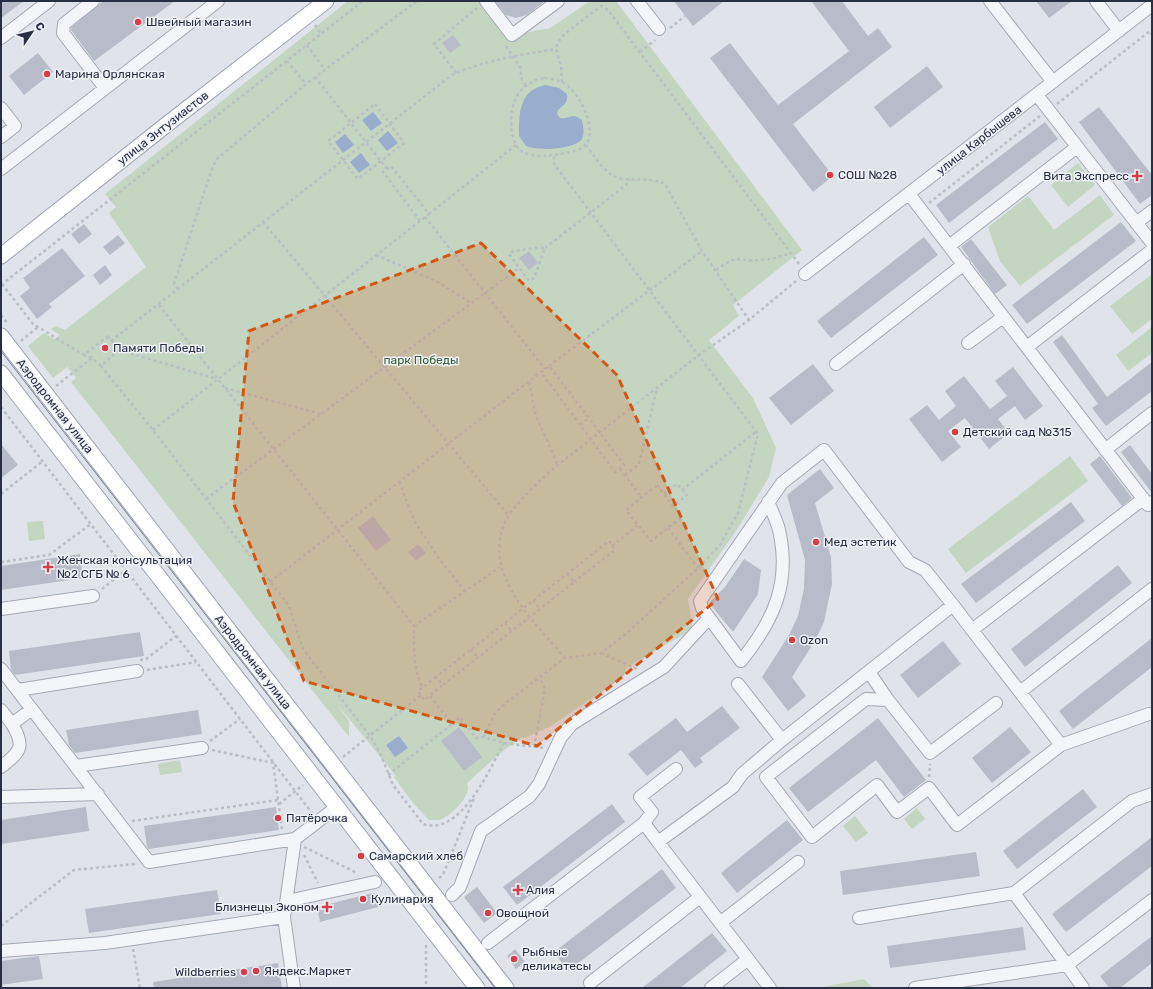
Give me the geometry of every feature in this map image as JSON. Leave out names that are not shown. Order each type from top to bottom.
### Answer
[{"type":"main road","name":"улица Энтузиастов","points":[[3,251],[326,1]]},
{"type":"main road","name":"Аэродромная улица","points":[[1,336],[485,945],[506,988]]},
{"type":"main road","name":"Аэродромная улица","points":[[1,373],[315,776],[477,988]]},
{"type":"street","points":[[1,38],[49,1]]},
{"type":"street","points":[[92,1],[64,24],[63,33],[105,88]]},
{"type":"street","points":[[1,169],[218,1]]},
{"type":"street","points":[[637,1],[659,29]]},
{"type":"street","points":[[990,1],[1053,82]]},
{"type":"street","points":[[1096,1],[1119,31]]},
{"type":"street","points":[[482,4],[512,36],[556,2]]},
{"type":"street","name":"улица Карбышева","points":[[805,274],[1152,5]]},
{"type":"street","points":[[1037,95],[1152,244]]},
{"type":"street","points":[[1,108],[15,126],[1,137]]},
{"type":"street","points":[[949,246],[1077,147]]},
{"type":"street","points":[[909,194],[922,209],[1105,450],[1149,504],[972,630]]},
{"type":"street","points":[[1136,223],[1152,211]]},
{"type":"street","points":[[1027,347],[1152,250]]},
{"type":"street","points":[[836,364],[964,264]]},
{"type":"street","points":[[968,344],[1003,317]]},
{"type":"street","points":[[1105,450],[1152,413]]},
{"type":"street","points":[[768,502],[779,529],[782,549],[780,597],[766,628],[741,661],[702,608],[700,601],[768,502],[782,483],[824,450],[910,562],[925,570],[1061,745]]},
{"type":"street","points":[[1020,692],[1152,589]]},
{"type":"street","points":[[1,609],[94,596]]},
{"type":"street","points":[[658,842],[733,787],[742,774],[782,740],[953,605]]},
{"type":"street","points":[[452,895],[460,887],[481,831],[530,796],[539,784],[561,737],[572,724],[664,666],[709,618]]},
{"type":"street","points":[[18,690],[137,671]]},
{"type":"street","points":[[869,672],[888,700],[930,753],[996,703]]},
{"type":"street","points":[[2,674],[18,690],[149,862],[289,840],[338,806]]},
{"type":"street","points":[[738,684],[782,740]]},
{"type":"street","points":[[888,700],[866,699],[766,777],[812,837],[878,786],[897,812],[929,788],[957,825],[1061,745],[1151,714]]},
{"type":"street","points":[[12,724],[32,709]]},
{"type":"street","points":[[1,710],[19,736],[20,745],[17,754],[1,767]]},
{"type":"street","points":[[76,766],[202,748]]},
{"type":"street","points":[[485,945],[644,823],[652,812],[640,797],[676,769]]},
{"type":"street","points":[[1,797],[98,794]]},
{"type":"street","points":[[858,918],[1014,893],[1132,802],[1152,794]]},
{"type":"street","points":[[644,823],[770,988]]},
{"type":"street","points":[[289,840],[287,901],[284,917],[294,988]]},
{"type":"street","points":[[720,923],[798,862]]},
{"type":"street","points":[[287,901],[375,882]]},
{"type":"street","points":[[1014,893],[1083,988]]},
{"type":"street","points":[[590,984],[700,897]]},
{"type":"street","points":[[915,988],[1067,965],[1152,900]]},
{"type":"street","points":[[1,951],[105,943],[284,917]]},
{"type":"street","points":[[711,988],[748,959]]},
{"type":"path","points":[[363,1],[2,284],[33,324],[84,355],[92,358],[101,366],[153,430],[291,610],[303,649],[370,736],[380,753],[393,785],[423,824],[428,825],[442,823],[454,818],[465,808],[478,791]]},
{"type":"path","points":[[178,289],[174,284],[212,166],[217,159],[306,84],[417,1]]},
{"type":"path","points":[[456,73],[434,44],[482,4]]},
{"type":"path","points":[[562,82],[561,66],[556,49],[558,42],[566,33],[601,6],[608,10],[791,253],[805,274],[749,320],[699,355],[558,465],[542,479],[509,516],[502,531],[500,567],[505,581],[530,617],[565,658]]},
{"type":"path","points":[[922,209],[1150,31],[1152,35]]},
{"type":"path","points":[[306,46],[325,70]]},
{"type":"path","points":[[112,341],[456,73],[514,56],[556,49]]},
{"type":"path","points":[[288,60],[306,84]]},
{"type":"path","points":[[315,77],[387,169]]},
{"type":"path","points":[[545,78],[562,82],[573,91],[587,117],[590,132],[586,145],[554,155],[531,155],[523,152],[516,145],[513,139],[512,125],[516,97],[522,89],[535,80],[545,78]]},
{"type":"path","points":[[375,104],[404,143],[358,179],[328,141],[351,123],[375,104]]},
{"type":"path","points":[[153,430],[516,145]]},
{"type":"path","points":[[586,145],[606,170],[621,179],[656,180],[665,184],[702,251],[749,320]]},
{"type":"path","points":[[484,737],[495,713],[506,703],[565,658],[601,653],[626,634],[698,568],[720,545],[738,512],[758,434],[554,164],[554,155]]},
{"type":"path","points":[[420,221],[383,172],[391,166],[429,214]]},
{"type":"path","points":[[546,248],[514,251],[509,254],[529,281],[534,278],[546,248],[626,186],[630,179]]},
{"type":"path","points":[[425,217],[545,369]]},
{"type":"path","points":[[263,222],[509,516]]},
{"type":"path","points":[[270,582],[541,372],[702,251]]},
{"type":"path","points":[[716,270],[728,262],[739,258],[764,260],[791,253]]},
{"type":"path","points":[[376,255],[436,281],[471,303]]},
{"type":"path","points":[[206,499],[519,268]]},
{"type":"path","points":[[159,305],[414,626],[414,658],[416,674],[422,687]]},
{"type":"path","points":[[21,341],[38,327]]},
{"type":"path","points":[[84,355],[108,336],[119,350],[218,379]]},
{"type":"path","points":[[101,366],[119,350]]},
{"type":"path","points":[[56,386],[92,358]]},
{"type":"path","points":[[541,372],[615,472],[620,469],[624,465],[549,366]]},
{"type":"path","points":[[528,382],[536,416],[558,465]]},
{"type":"path","points":[[225,388],[321,414]]},
{"type":"path","points":[[625,475],[639,464],[658,390],[657,388]]},
{"type":"path","points":[[1,407],[318,821]]},
{"type":"path","points":[[580,425],[589,418]]},
{"type":"path","points":[[682,490],[757,431]]},
{"type":"path","points":[[1,494],[43,461]]},
{"type":"path","points":[[620,469],[642,498]]},
{"type":"path","points":[[399,482],[415,522],[437,556],[465,591]]},
{"type":"path","points":[[664,494],[677,484],[687,495],[673,506]]},
{"type":"path","points":[[657,485],[682,517],[651,541],[626,510],[642,498],[657,485]]},
{"type":"path","points":[[1,562],[49,555],[91,524]]},
{"type":"path","points":[[612,546],[638,525]]},
{"type":"path","points":[[668,528],[698,568]]},
{"type":"path","points":[[609,541],[612,546],[615,550],[424,700],[418,691],[422,687],[609,541]]},
{"type":"path","points":[[414,626],[500,567]]},
{"type":"path","points":[[94,596],[126,570]]},
{"type":"path","points":[[567,574],[574,582]]},
{"type":"path","points":[[533,600],[540,609]]},
{"type":"path","points":[[505,623],[512,631]]},
{"type":"path","points":[[146,659],[176,636]]},
{"type":"path","points":[[471,649],[478,658]]},
{"type":"path","points":[[601,653],[650,675]]},
{"type":"path","points":[[137,671],[196,662]]},
{"type":"path","points":[[436,677],[443,685]]},
{"type":"path","points":[[534,747],[545,689],[540,678]]},
{"type":"path","points":[[344,757],[421,695]]},
{"type":"path","points":[[430,696],[452,724]]},
{"type":"path","points":[[388,775],[460,717],[476,738],[484,737],[504,743],[556,749]]},
{"type":"path","points":[[202,748],[240,719]]},
{"type":"path","points":[[439,878],[443,875],[469,809],[504,743]]},
{"type":"path","points":[[202,748],[273,763]]},
{"type":"path","points":[[929,788],[930,753]]},
{"type":"path","points":[[273,763],[278,804],[289,840]]},
{"type":"path","points":[[278,804],[315,776]]},
{"type":"path","points":[[119,822],[278,800]]},
{"type":"path","points":[[324,893],[299,844],[375,882]]},
{"type":"path","points":[[1,926],[74,870],[149,862]]},
{"type":"path","points":[[132,939],[140,988]]},
{"type":"path","points":[[426,943],[426,988]]},
{"type":"highlighted area","points":[[481,243],[617,375],[718,599],[537,746],[304,681],[233,502],[249,331]]},
{"type":"green space","name":"парк Победы","points":[[348,1],[493,1],[511,24],[524,33],[550,28],[590,1],[616,1],[802,250],[733,305],[739,316],[709,340],[753,398],[776,448],[769,477],[738,528],[688,599],[693,629],[627,667],[623,677],[551,726],[525,738],[522,737],[498,755],[467,783],[467,793],[459,805],[449,815],[439,820],[429,820],[413,803],[394,777],[396,776],[337,704],[349,721],[349,737],[71,382],[76,378],[67,367],[53,378],[28,346],[44,333],[54,339],[60,335],[51,329],[56,326],[65,330],[146,267],[109,213],[116,207],[105,194]]},
{"type":"green space","points":[[1078,163],[1095,185],[1068,207],[1051,185]]},
{"type":"green space","points":[[1100,195],[1114,215],[1020,286],[1000,261],[988,227],[1028,196],[1054,230]]},
{"type":"green space","points":[[1152,274],[1152,319],[1132,334],[1110,306]]},
{"type":"green space","points":[[1152,327],[1152,353],[1128,371],[1116,355]]},
{"type":"green space","points":[[1070,456],[1088,481],[966,573],[948,549]]},
{"type":"green space","points":[[43,521],[45,539],[29,541],[27,522]]},
{"type":"green space","points":[[180,760],[182,772],[160,775],[158,764]]},
{"type":"green space","points":[[917,808],[925,819],[912,829],[904,819]]},
{"type":"green space","points":[[855,816],[868,833],[856,842],[843,826]]},
{"type":"green space","points":[[864,979],[873,988],[825,988],[828,986]]},
{"type":"water","points":[[545,85],[559,88],[567,94],[566,102],[558,110],[557,114],[560,118],[573,116],[582,120],[584,130],[582,139],[578,143],[563,147],[539,149],[526,146],[519,136],[520,112],[525,98],[536,88]]},
{"type":"water","points":[[373,112],[382,123],[371,131],[362,120]]},
{"type":"water","points":[[388,131],[398,143],[387,151],[378,140]]},
{"type":"water","points":[[345,134],[354,145],[343,153],[335,142]]},
{"type":"water","points":[[361,153],[370,165],[359,173],[350,162]]},
{"type":"water","points":[[399,736],[408,748],[395,757],[386,745]]},
{"type":"building","points":[[1,1],[24,1],[1,18]]},
{"type":"building","points":[[103,1],[175,1],[94,61],[71,28]]},
{"type":"building","points":[[495,1],[545,1],[527,15],[516,18],[506,15]]},
{"type":"building","points":[[674,1],[724,1],[693,26]]},
{"type":"building","points":[[811,1],[842,1],[868,36],[878,28],[892,47],[793,124],[833,176],[813,192],[710,58],[730,43],[778,105],[849,51]]},
{"type":"building","points":[[1036,1],[1072,1],[1049,18]]},
{"type":"building","points":[[453,35],[461,45],[450,53],[442,43]]},
{"type":"building","points":[[38,53],[53,72],[24,95],[9,76]]},
{"type":"building","points":[[927,66],[943,87],[890,128],[874,107]]},
{"type":"building","points":[[1099,107],[1152,175],[1152,195],[1140,204],[1079,122]]},
{"type":"building","points":[[1045,122],[1058,139],[949,223],[936,205]]},
{"type":"building","points":[[1121,222],[1136,241],[1027,324],[1012,305]]},
{"type":"building","points":[[84,224],[92,234],[79,244],[71,234]]},
{"type":"building","points":[[118,235],[125,243],[110,255],[103,247]]},
{"type":"building","points":[[924,237],[938,255],[831,338],[817,321]]},
{"type":"building","points":[[971,239],[1007,285],[995,294],[961,247]]},
{"type":"building","points":[[62,248],[85,276],[49,304],[52,307],[37,319],[20,296],[30,288],[23,278]]},
{"type":"building","points":[[529,251],[538,263],[529,270],[519,258]]},
{"type":"building","points":[[105,265],[112,275],[100,285],[93,275]]},
{"type":"building","points":[[1062,335],[1107,397],[1152,362],[1152,391],[1106,426],[1092,408],[1098,404],[1053,342]]},
{"type":"building","points":[[813,364],[834,391],[791,425],[769,398]]},
{"type":"building","points":[[1013,367],[1043,406],[1025,420],[1015,406],[998,419],[1009,433],[989,449],[965,418],[948,431],[961,447],[942,462],[909,419],[927,405],[939,420],[956,406],[945,391],[964,376],[990,409],[1007,396],[995,381]]},
{"type":"building","points":[[1,444],[18,465],[1,478]]},
{"type":"building","points":[[1130,445],[1152,474],[1152,493],[1121,452]]},
{"type":"building","points":[[1100,456],[1132,498],[1122,506],[1090,464]]},
{"type":"building","points":[[820,469],[834,488],[815,503],[831,557],[832,584],[824,622],[816,639],[792,677],[806,696],[788,711],[762,677],[789,635],[798,616],[804,588],[805,560],[787,495]]},
{"type":"building","points":[[1071,502],[1085,521],[976,603],[961,584]]},
{"type":"building","points":[[373,516],[391,540],[376,551],[358,528]]},
{"type":"building","points":[[418,544],[426,553],[416,561],[408,552]]},
{"type":"building","points":[[80,554],[83,578],[1,590],[1,566]]},
{"type":"building","points":[[744,559],[761,570],[758,594],[733,632],[709,603],[725,587]]},
{"type":"building","points":[[1118,565],[1132,583],[1025,667],[1011,649]]},
{"type":"building","points":[[140,632],[144,656],[15,675],[11,670],[9,651]]},
{"type":"building","points":[[1152,638],[1152,667],[1073,729],[1059,711]]},
{"type":"building","points":[[943,641],[961,664],[918,698],[900,675]]},
{"type":"building","points":[[722,706],[740,728],[700,758],[703,762],[695,768],[681,750],[647,776],[628,754],[676,718],[687,732]]},
{"type":"building","points":[[198,710],[202,734],[75,753],[69,745],[66,730]]},
{"type":"building","points":[[878,718],[926,780],[904,797],[876,760],[808,812],[789,788]]},
{"type":"building","points":[[459,727],[482,757],[464,771],[441,741]]},
{"type":"building","points":[[1010,727],[1031,752],[992,783],[972,758]]},
{"type":"building","points":[[1083,789],[1097,807],[1017,869],[1003,851]]},
{"type":"building","points":[[612,804],[625,822],[517,905],[503,887]]},
{"type":"building","points":[[86,807],[89,831],[1,844],[1,820]]},
{"type":"building","points":[[276,807],[279,830],[149,849],[147,847],[144,826]]},
{"type":"building","points":[[787,820],[803,840],[737,893],[721,873]]},
{"type":"building","points":[[1152,837],[1152,866],[1066,932],[1052,914]]},
{"type":"building","points":[[976,852],[980,876],[843,895],[840,871]]},
{"type":"building","points":[[662,869],[676,888],[568,971],[554,952]]},
{"type":"building","points":[[477,887],[497,913],[484,923],[464,897]]},
{"type":"building","points":[[217,890],[221,914],[89,933],[85,909]]},
{"type":"building","points":[[373,893],[380,897],[382,906],[320,922],[317,907]]},
{"type":"building","points":[[1023,927],[1026,950],[890,968],[887,946]]},
{"type":"building","points":[[712,933],[727,951],[680,988],[642,988]]},
{"type":"building","points":[[1152,936],[1152,963],[1120,988],[1109,988],[1100,976]]},
{"type":"building","points":[[515,949],[525,962],[516,969],[507,956]]},
{"type":"building","points":[[39,956],[43,979],[1,985],[1,961]]},
{"type":"building","points":[[278,963],[282,988],[154,988],[153,982]]},
{"type":"tram line","points":[[1,351],[495,988]]},
{"type":"place","name":"Швейный магазин","points":[[138,22]]},
{"type":"place","name":"Марина Орлянская","points":[[47,74]]},
{"type":"place","name":"СОШ №28","points":[[830,175]]},
{"type":"place","name":"Вита Экспресс","points":[[1137,176]]},
{"type":"place","name":"Памяти Победы","points":[[105,348]]},
{"type":"place","name":"Детский сад №315","points":[[955,432]]},
{"type":"place","name":"Мед эстетик","points":[[816,542]]},
{"type":"place","name":"Женская консультация №2 СГБ № 6","points":[[48,567]]},
{"type":"place","name":"Ozon","points":[[792,640]]},
{"type":"place","name":"Пятёрочка","points":[[278,818]]},
{"type":"place","name":"Самарский хлеб","points":[[361,856]]},
{"type":"place","name":"Алия","points":[[518,890]]},
{"type":"place","name":"Кулинария","points":[[363,899]]},
{"type":"place","name":"Близнецы Эконом","points":[[327,907]]},
{"type":"place","name":"Овощной","points":[[488,913]]},
{"type":"place","name":"Рыбные деликатесы","points":[[514,959]]},
{"type":"place","name":"Яндекс.Маркет","points":[[256,971]]},
{"type":"place","name":"Wildberries","points":[[244,972]]}]
